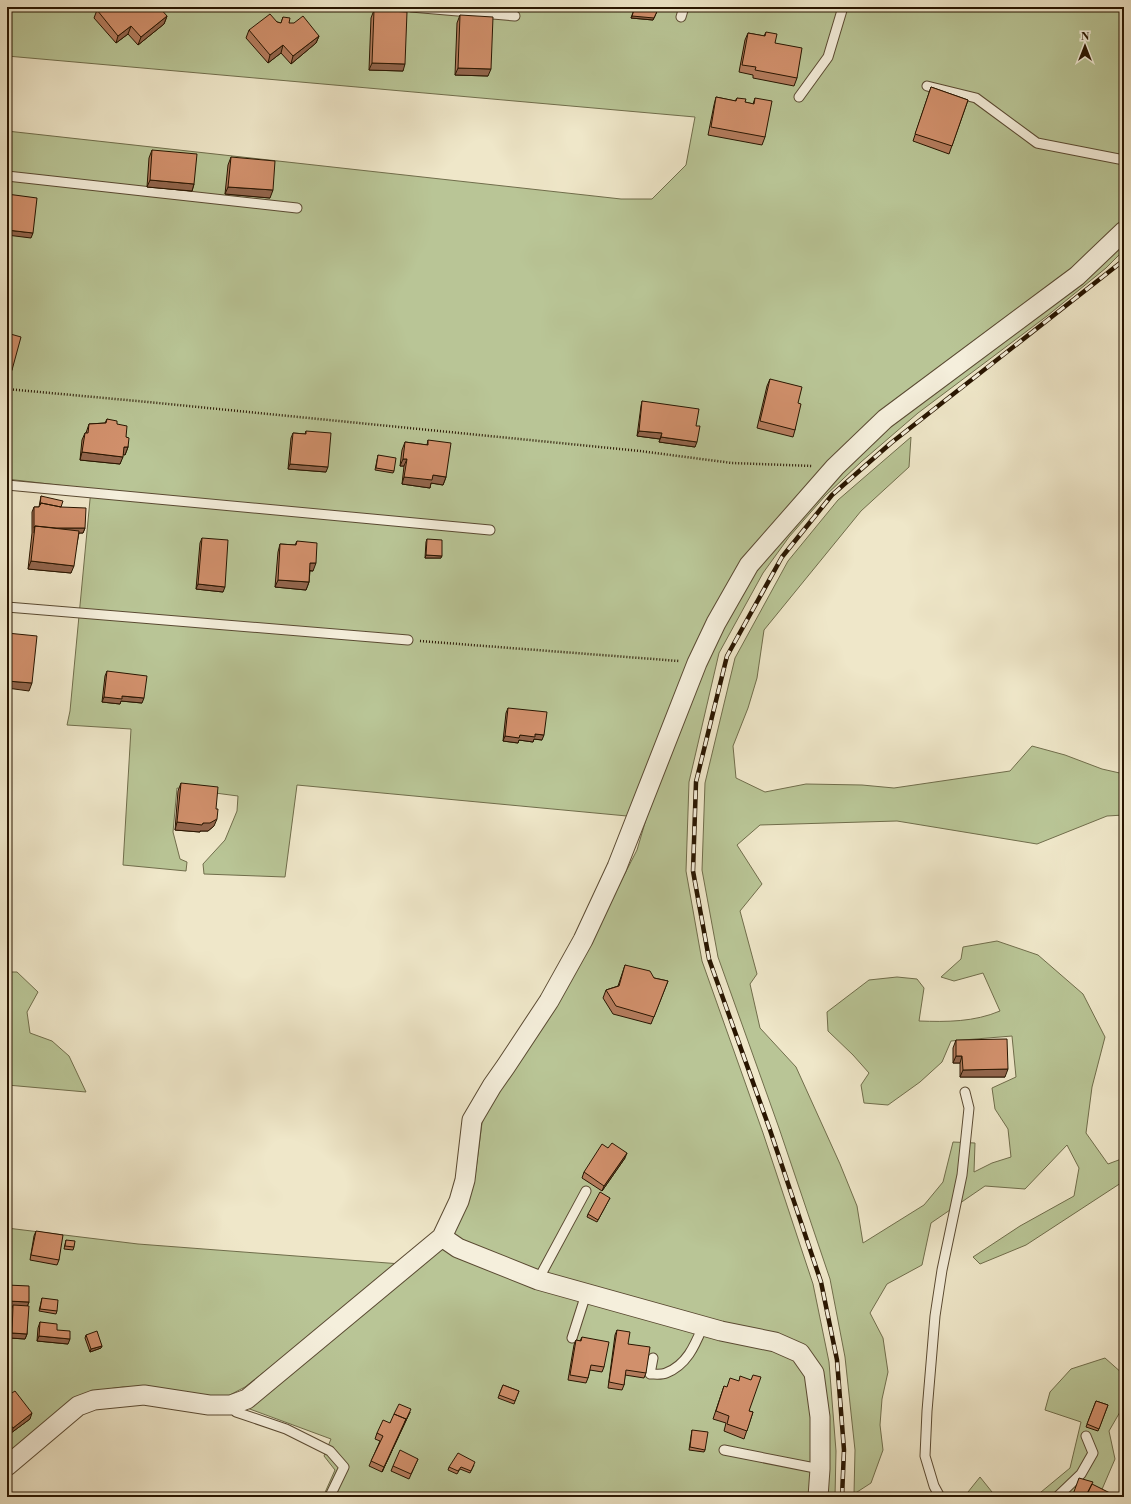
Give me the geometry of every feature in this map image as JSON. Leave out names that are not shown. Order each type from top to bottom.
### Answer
[{"type":"street","points":[[7,1466],[78,1406],[94,1400],[144,1395],[209,1405],[231,1405],[246,1399],[442,1237],[459,1201],[465,1180],[472,1120],[492,1086],[548,1001],[583,940],[617,867],[697,663],[716,623],[749,565],[835,467],[885,419],[1077,276],[1124,231]]},
{"type":"street","points":[[442,1237],[458,1248],[538,1280],[703,1326],[774,1342],[800,1353],[814,1373],[820,1417],[820,1469],[818,1497]]},
{"type":"lane","points":[[411,7],[515,16]]},
{"type":"lane","points":[[681,17],[684,7]]},
{"type":"lane","points":[[799,97],[828,57],[844,7]]},
{"type":"lane","points":[[927,86],[976,98],[1037,143],[1124,160]]},
{"type":"lane","points":[[7,176],[297,208]]},
{"type":"lane","points":[[7,486],[490,530]]},
{"type":"lane","points":[[7,608],[408,640]]},
{"type":"lane","points":[[940,1497],[934,1486],[925,1456],[927,1411],[935,1316],[942,1270],[962,1175],[969,1108],[965,1092]]},
{"type":"lane","points":[[538,1280],[586,1191]]},
{"type":"lane","points":[[572,1338],[586,1294]]},
{"type":"lane","points":[[654,1358],[650,1374],[665,1373],[680,1365],[693,1348],[703,1326]]},
{"type":"lane","points":[[231,1405],[236,1412],[286,1429],[330,1451],[344,1467],[330,1494]]},
{"type":"lane","points":[[1057,1497],[1081,1474],[1093,1453],[1086,1436]]},
{"type":"lane","points":[[724,1450],[820,1469]]},
{"type":"path","points":[[7,389],[617,449],[732,462],[835,467]]},
{"type":"path","points":[[408,640],[697,663]]},
{"type":"green space","points":[[7,7],[1124,7],[1124,250],[1106,268],[1047,316],[918,413],[861,462],[825,496],[789,537],[763,573],[719,653],[689,782],[686,871],[702,961],[763,1133],[813,1284],[829,1362],[836,1451],[835,1497],[323,1497],[335,1470],[324,1456],[331,1439],[247,1408],[435,1251],[461,1219],[475,1177],[482,1123],[495,1093],[574,973],[637,850],[647,816],[627,816],[297,785],[285,877],[204,874],[203,864],[225,840],[237,811],[238,796],[177,788],[173,832],[180,859],[187,862],[186,871],[123,865],[131,729],[67,725],[70,711],[91,489],[7,479],[7,131],[621,199],[652,199],[686,165],[695,117],[7,56]]},
{"type":"green space","points":[[911,437],[909,467],[861,511],[764,630],[757,678],[748,708],[733,746],[736,778],[765,792],[806,784],[862,785],[894,788],[1010,771],[1032,746],[1065,755],[1102,769],[1124,774],[1124,815],[1107,816],[1037,844],[897,821],[760,825],[737,845],[762,884],[740,911],[757,974],[750,984],[760,1028],[796,1067],[840,1164],[857,1206],[863,1243],[924,1205],[943,1182],[953,1142],[975,1143],[974,1172],[992,1163],[1011,1157],[1008,1129],[995,1109],[992,1088],[1016,1077],[1012,1036],[951,1041],[942,1062],[920,1082],[888,1105],[864,1103],[861,1085],[869,1073],[828,1031],[827,1012],[869,980],[897,977],[917,979],[924,988],[919,1021],[950,1021],[990,1015],[1000,1011],[983,973],[954,981],[941,977],[961,959],[963,947],[997,941],[1038,955],[1083,994],[1105,1037],[1092,1087],[1086,1133],[1108,1164],[1124,1158],[1124,1181],[1026,1245],[980,1264],[973,1257],[1020,1226],[1074,1196],[1079,1168],[1067,1145],[1025,1189],[985,1186],[931,1223],[922,1265],[887,1284],[870,1313],[883,1338],[888,1372],[882,1399],[880,1425],[883,1450],[871,1483],[854,1494],[855,1450],[845,1357],[830,1279],[779,1128],[718,957],[702,870],[705,783],[735,658],[788,561],[838,500]]},
{"type":"green space","points":[[7,972],[17,972],[38,992],[27,1012],[30,1033],[52,1041],[69,1056],[86,1092],[7,1085]]},
{"type":"green space","points":[[7,1228],[138,1244],[401,1264],[245,1387],[222,1399],[153,1388],[123,1387],[108,1389],[76,1399],[7,1454]]},
{"type":"green space","points":[[1105,1358],[1123,1374],[1124,1405],[1109,1431],[1115,1459],[1100,1494],[1072,1497],[1035,1497],[1070,1468],[1081,1422],[1045,1410],[1050,1392],[1071,1369]]},
{"type":"green space","points":[[980,1477],[996,1497],[964,1497]]},
{"type":"building","points":[[101,7],[159,7],[167,16],[141,37],[131,26],[118,36],[97,10]]},
{"type":"building","points":[[635,7],[659,7],[654,18],[632,16]]},
{"type":"building","points":[[374,10],[407,12],[405,64],[372,63]]},
{"type":"building","points":[[270,14],[277,22],[281,23],[283,17],[290,18],[289,23],[294,23],[303,16],[319,36],[293,56],[283,45],[270,55],[249,30]]},
{"type":"building","points":[[460,15],[493,17],[491,69],[458,68]]},
{"type":"building","points":[[766,32],[777,34],[775,43],[802,48],[797,78],[755,70],[756,67],[742,65],[748,33],[765,36]]},
{"type":"building","points":[[931,87],[968,100],[952,146],[915,134]]},
{"type":"building","points":[[716,97],[736,101],[737,98],[746,99],[745,102],[754,104],[755,98],[772,101],[765,137],[711,127]]},
{"type":"building","points":[[152,150],[197,154],[194,184],[150,180]]},
{"type":"building","points":[[231,157],[275,161],[273,190],[228,187]]},
{"type":"building","points":[[7,194],[37,198],[33,233],[7,230]]},
{"type":"building","points":[[7,333],[21,337],[12,370],[7,369]]},
{"type":"building","points":[[770,379],[802,387],[798,403],[801,404],[795,430],[760,421]]},
{"type":"building","points":[[642,401],[699,409],[696,426],[700,426],[697,442],[661,437],[662,433],[639,431]]},
{"type":"building","points":[[107,419],[117,421],[117,424],[127,426],[126,437],[129,438],[128,447],[124,447],[123,457],[82,452],[85,433],[88,433],[89,424],[106,423]]},
{"type":"building","points":[[306,431],[331,433],[328,467],[290,464],[293,433],[306,434]]},
{"type":"building","points":[[428,440],[451,443],[446,477],[433,475],[432,480],[404,477],[407,459],[403,459],[405,442],[428,445]]},
{"type":"building","points":[[378,455],[396,458],[394,471],[376,468]]},
{"type":"building","points":[[41,496],[63,501],[61,507],[41,503],[40,505]]},
{"type":"building","points":[[7,497],[11,497],[7,541]]},
{"type":"building","points":[[41,503],[61,507],[86,508],[85,528],[35,526],[34,528],[34,507],[39,507]]},
{"type":"building","points":[[35,526],[79,531],[74,566],[31,561]]},
{"type":"building","points":[[202,538],[228,540],[225,587],[198,584]]},
{"type":"building","points":[[427,539],[442,540],[442,556],[426,555]]},
{"type":"building","points":[[297,541],[317,543],[316,563],[310,563],[309,582],[278,580],[280,544],[296,545]]},
{"type":"building","points":[[7,633],[37,636],[32,683],[7,681]]},
{"type":"building","points":[[107,671],[147,676],[144,698],[122,696],[122,699],[104,697]]},
{"type":"building","points":[[508,708],[547,712],[544,735],[535,734],[535,737],[520,735],[519,738],[505,736]]},
{"type":"building","points":[[181,783],[218,787],[216,809],[218,809],[217,819],[210,823],[203,823],[202,825],[177,822]]},
{"type":"building","points":[[625,965],[650,971],[654,978],[668,981],[654,1017],[616,1006],[606,990],[619,986]]},
{"type":"building","points":[[1007,1039],[1008,1069],[963,1070],[962,1056],[956,1056],[956,1040]]},
{"type":"building","points":[[612,1143],[627,1153],[604,1186],[584,1172],[602,1144],[608,1148]]},
{"type":"building","points":[[600,1192],[610,1198],[598,1220],[588,1214]]},
{"type":"building","points":[[36,1231],[63,1235],[59,1260],[31,1255]]},
{"type":"building","points":[[66,1240],[75,1241],[74,1247],[65,1246]]},
{"type":"building","points":[[7,1285],[29,1286],[29,1302],[7,1301]]},
{"type":"building","points":[[42,1298],[58,1300],[57,1311],[40,1309]]},
{"type":"building","points":[[13,1305],[29,1306],[27,1334],[12,1333]]},
{"type":"building","points":[[40,1322],[57,1324],[57,1330],[70,1331],[70,1339],[39,1336]]},
{"type":"building","points":[[617,1330],[630,1332],[628,1344],[650,1347],[646,1373],[626,1370],[624,1385],[609,1382]]},
{"type":"building","points":[[97,1331],[102,1346],[91,1349],[86,1335]]},
{"type":"building","points":[[582,1337],[609,1342],[604,1367],[591,1365],[588,1378],[570,1375],[576,1340],[581,1341]]},
{"type":"building","points":[[753,1375],[761,1377],[749,1411],[753,1412],[747,1431],[727,1424],[729,1416],[716,1411],[724,1386],[727,1387],[730,1378],[739,1381],[740,1376],[751,1380]]},
{"type":"building","points":[[503,1385],[519,1391],[515,1401],[499,1395]]},
{"type":"building","points":[[15,1391],[32,1413],[13,1428],[7,1420],[7,1396]]},
{"type":"building","points":[[1096,1401],[1108,1405],[1099,1429],[1087,1424]]},
{"type":"building","points":[[399,1404],[411,1409],[405,1422],[406,1419],[394,1414]]},
{"type":"building","points":[[394,1414],[406,1419],[384,1467],[371,1461],[383,1436],[377,1433],[383,1420],[390,1423]]},
{"type":"building","points":[[692,1430],[708,1432],[705,1450],[690,1447]]},
{"type":"building","points":[[400,1450],[418,1459],[411,1474],[393,1466]]},
{"type":"building","points":[[458,1453],[475,1462],[471,1471],[461,1467],[458,1471],[449,1467]]},
{"type":"building","points":[[1079,1478],[1093,1482],[1085,1497],[1072,1497]]},
{"type":"building","points":[[1092,1484],[1112,1494],[1110,1497],[1086,1497]]},
{"type":"railway","points":[[842,1497],[844,1450],[837,1360],[821,1282],[770,1130],[709,959],[693,871],[696,782],[727,656],[782,557],[832,495],[891,443],[1124,260]]}]
